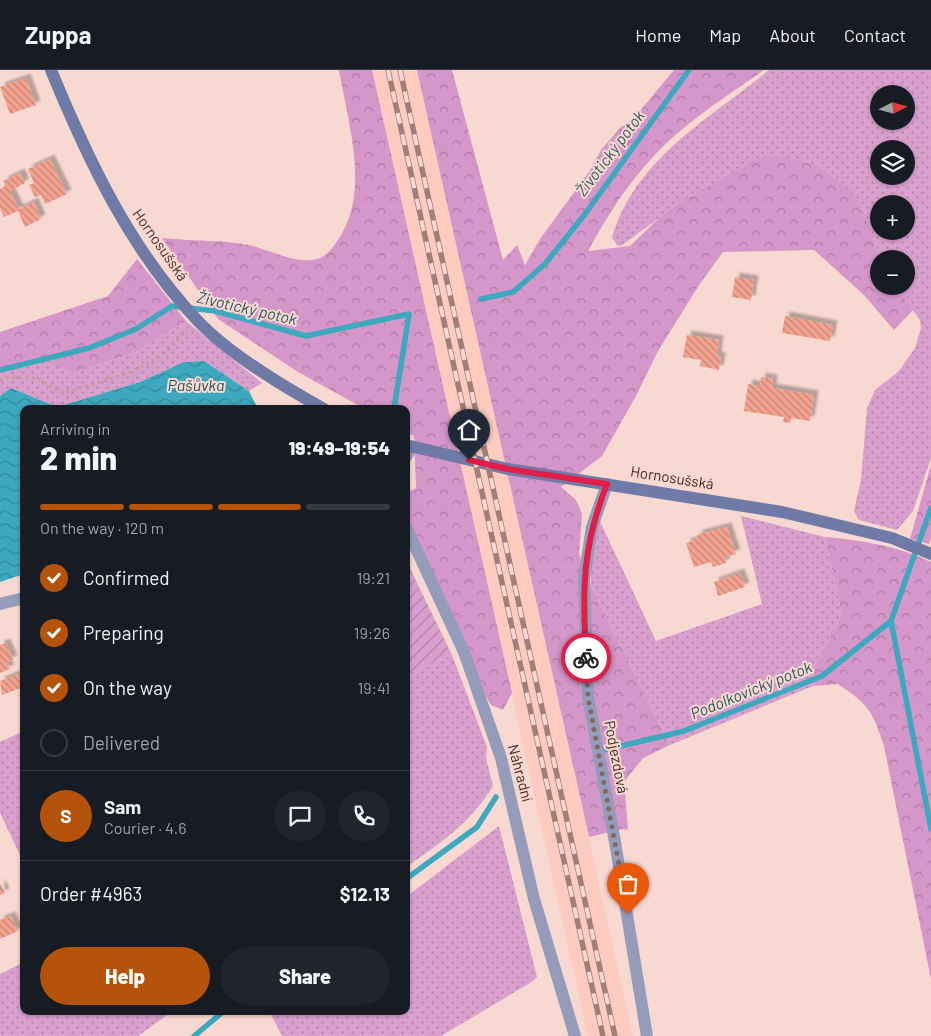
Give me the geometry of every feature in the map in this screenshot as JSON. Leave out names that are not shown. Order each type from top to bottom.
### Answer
[{"type":"street","name":"Hornosušská","points":[[51,70],[77,134],[100,180],[125,225],[172,290],[199,322],[231,348],[294,393],[316,405]]},
{"type":"street","name":"Hornosušská","points":[[410,450],[508,469],[782,512],[906,543],[930,553]]},
{"type":"street","name":"Podjezdová","points":[[607,484],[592,527],[584,579],[588,697],[616,842],[647,1036]]},
{"type":"street","name":"Náhradní","points":[[410,536],[464,652],[501,758],[534,899],[575,1036]]},
{"type":"street","points":[[0,604],[20,599]]},
{"type":"path","points":[[0,380],[4,378],[37,378],[62,393],[144,365],[169,350],[179,337],[199,322]]},
{"type":"shaded area","points":[[372,70],[417,70],[633,1036],[588,1036]]},
{"type":"shaded area","points":[[769,70],[931,70],[931,458],[913,511],[897,530],[859,520],[854,511],[861,480],[867,408],[875,390],[899,371],[915,348],[921,328],[920,320],[902,295],[915,295],[915,250],[877,250],[875,240],[915,240],[915,195],[870,195],[870,236],[682,201],[621,246],[617,245],[612,238],[623,210],[638,185],[677,142]]},
{"type":"shaded area","points":[[186,321],[262,383],[249,391],[204,361],[184,362],[140,382],[64,405],[52,405],[11,388],[0,396],[0,371],[39,357],[73,373],[136,352]]},
{"type":"shaded area","points":[[741,516],[825,537],[842,615],[815,665],[813,686],[670,745],[591,586],[590,570],[598,517],[656,641],[762,604]]},
{"type":"shaded area","points":[[410,568],[452,655],[410,672]]},
{"type":"shaded area","points":[[452,655],[487,747],[486,758],[493,786],[475,811],[465,821],[443,841],[410,864],[410,672]]},
{"type":"shaded area","points":[[20,733],[20,855],[0,813],[0,742]]},
{"type":"shaded area","points":[[499,826],[537,977],[441,1036],[282,1036],[271,1015],[410,1015],[410,894]]},
{"type":"shaded area","points":[[20,964],[20,1015],[167,1015],[138,1036],[0,1036],[0,974]]},
{"type":"green space","points":[[339,70],[372,70],[512,693],[503,710],[491,705],[480,686],[461,632],[410,525],[410,491],[416,488],[414,436],[410,434],[410,405],[358,405],[298,372],[218,319],[162,238],[243,244],[290,258],[312,260],[321,258],[333,247],[348,221],[355,179],[351,135]]},
{"type":"green space","points":[[417,70],[452,70],[503,260],[517,245],[525,265],[540,239],[589,172],[601,150],[620,128],[634,118],[674,70],[764,70],[692,121],[665,144],[634,178],[588,251],[630,246],[659,218],[682,201],[764,156],[789,158],[816,165],[854,194],[870,228],[870,240],[875,240],[877,250],[870,250],[870,295],[902,295],[913,310],[894,330],[864,295],[814,250],[723,252],[699,285],[658,351],[636,396],[602,456],[561,487],[576,500],[582,514],[579,554],[591,586],[670,745],[643,758],[624,782],[628,830],[623,829],[589,837]]},
{"type":"green space","points":[[137,259],[186,321],[136,352],[73,373],[39,358],[0,371],[0,332],[108,296]]},
{"type":"green space","points":[[931,465],[931,538],[929,544],[910,539]]},
{"type":"green space","points":[[825,537],[879,545],[906,552],[931,562],[931,979],[884,746],[876,724],[863,703],[838,684],[813,686],[815,665],[842,615]]},
{"type":"water","name":"Pašůvka","points":[[204,361],[249,391],[256,405],[64,405],[140,382],[184,362]]},
{"type":"water","name":"Pašůvka","points":[[11,388],[52,405],[20,405],[20,575],[0,582],[0,396]]},
{"type":"building","points":[[26,78],[36,105],[10,114],[0,87]]},
{"type":"building","points":[[50,159],[67,194],[45,204],[41,195],[35,197],[29,185],[34,183],[28,169]]},
{"type":"building","points":[[20,173],[25,183],[10,191],[19,209],[34,202],[41,219],[25,227],[18,211],[4,217],[0,208],[0,189],[6,186],[3,181]]},
{"type":"building","points":[[735,277],[754,280],[751,300],[732,297]]},
{"type":"building","points":[[785,316],[833,325],[830,341],[782,333]]},
{"type":"building","points":[[687,335],[719,340],[717,356],[721,357],[719,370],[700,366],[701,360],[683,357]]},
{"type":"building","points":[[761,377],[773,379],[772,388],[814,395],[810,421],[791,418],[790,423],[783,422],[784,417],[744,411],[748,384],[760,386]]},
{"type":"building","points":[[727,527],[736,554],[724,557],[726,563],[713,567],[711,562],[694,567],[686,543],[695,540],[699,534]]},
{"type":"building","points":[[740,573],[745,587],[718,596],[714,582]]},
{"type":"building","points":[[6,643],[13,660],[7,662],[10,669],[0,673],[0,645]]},
{"type":"building","points":[[18,674],[20,688],[2,695],[0,681]]},
{"type":"building","points":[[0,883],[5,893],[0,895]]},
{"type":"building","points":[[11,916],[18,931],[0,939],[0,920]]},
{"type":"waterway","name":"Životický potok","points":[[481,299],[513,292],[545,264],[585,214],[689,70]]},
{"type":"waterway","name":"Životický potok","points":[[0,370],[89,348],[136,329],[172,306],[215,311],[306,336],[409,314],[395,405]]},
{"type":"waterway","name":"Podolkovický potok","points":[[604,750],[684,731],[822,676],[891,621],[931,508]]},
{"type":"waterway","points":[[891,621],[931,829]]},
{"type":"waterway","name":"Podolkovický potok","points":[[410,876],[477,827],[496,797]]},
{"type":"waterway","name":"Podolkovický potok","points":[[194,1036],[219,1015]]},
{"type":"railway","points":[[388,70],[603,1036]]},
{"type":"railway","points":[[400,70],[615,1036]]},
{"type":"way so far","points":[[586,658],[588,697],[628,914]]},
{"type":"route","points":[[469,460],[508,469],[607,484],[592,527],[587,550],[583,614],[586,658]]}]
